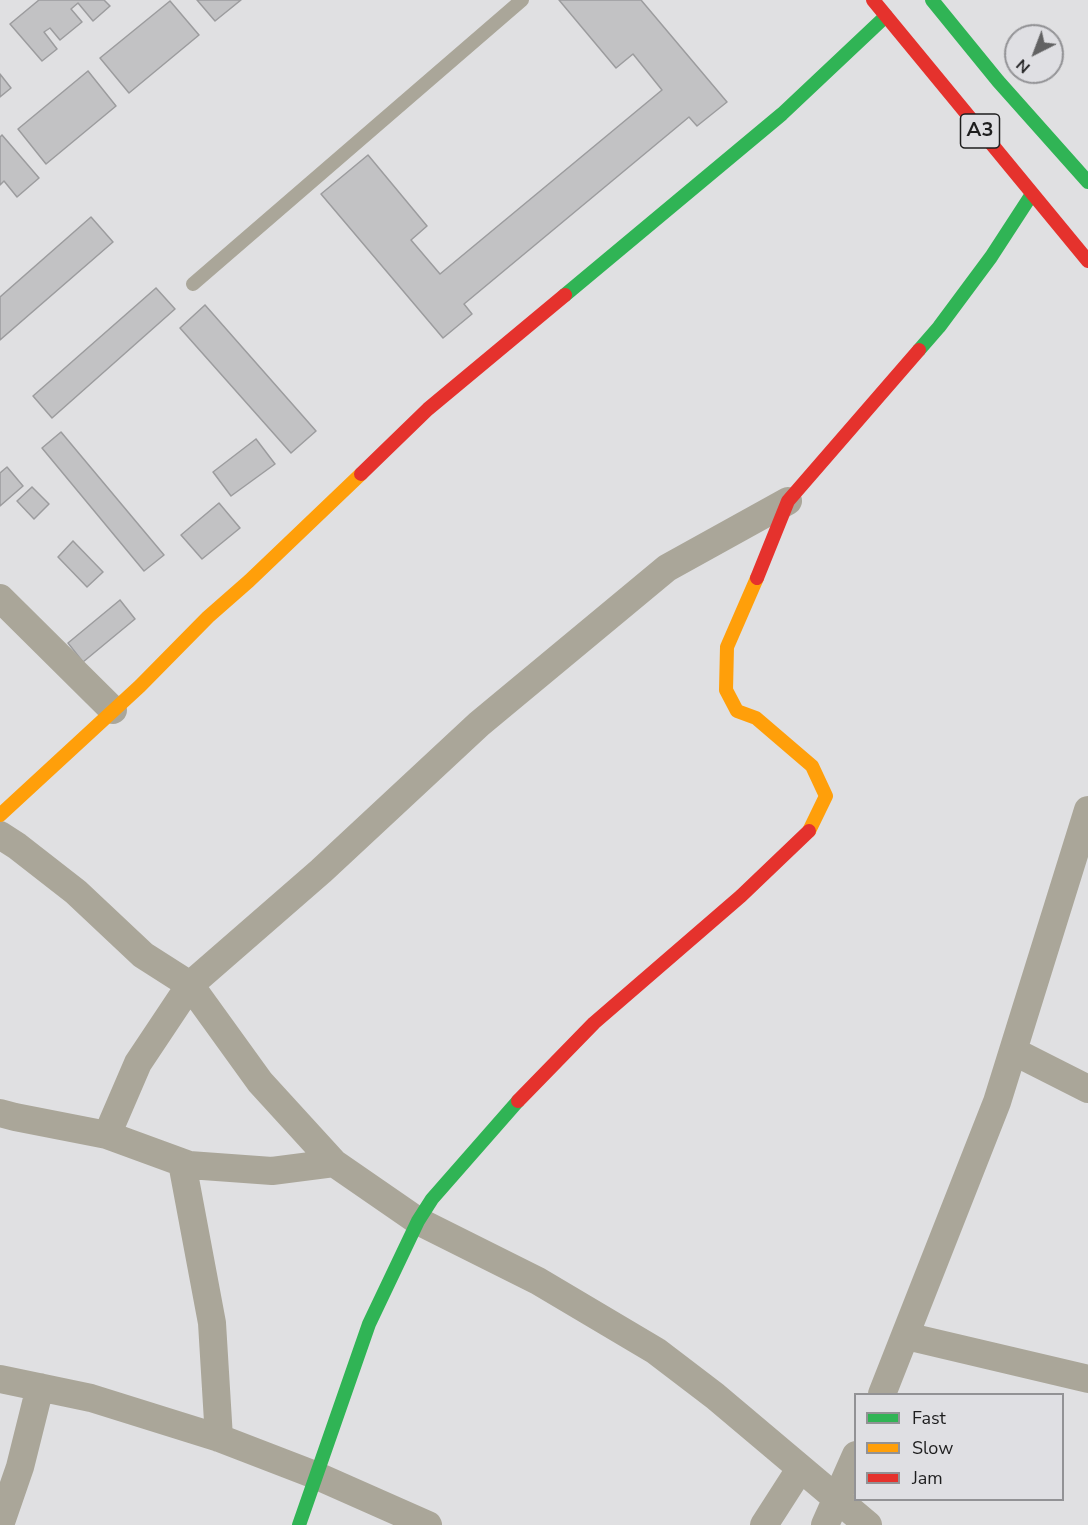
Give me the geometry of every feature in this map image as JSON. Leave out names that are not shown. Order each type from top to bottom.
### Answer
[{"type":"main road","name":"A3","points":[[873,0],[1088,261]]},
{"type":"main road","name":"A3","points":[[932,0],[998,81],[1088,182]]},
{"type":"main road","points":[[0,815],[428,409],[782,114],[886,16]]},
{"type":"main road","points":[[299,1525],[369,1324],[418,1221],[432,1199],[506,1114],[594,1023],[741,896],[811,829],[826,796],[812,766],[756,718],[737,711],[726,690],[727,647],[788,501],[939,327],[991,257],[1032,194]]},
{"type":"street","points":[[107,1135],[138,1063],[190,985],[321,871],[479,724],[667,568],[788,501]]},
{"type":"street","points":[[0,598],[113,710]]},
{"type":"street","points":[[883,1393],[997,1102],[1088,810]]},
{"type":"street","points":[[0,835],[76,892],[143,955],[190,985],[260,1082],[334,1163],[418,1221],[538,1281],[656,1351],[716,1396],[868,1525]]},
{"type":"street","points":[[1013,1050],[1088,1089]]},
{"type":"street","points":[[0,1113],[107,1135],[189,1165],[272,1171],[334,1163]]},
{"type":"street","points":[[182,1163],[212,1323],[219,1438]]},
{"type":"street","points":[[906,1336],[1088,1378]]},
{"type":"street","points":[[0,1379],[91,1398],[219,1438],[315,1475],[428,1525]]},
{"type":"street","points":[[0,1525],[20,1467],[40,1387]]},
{"type":"street","points":[[825,1525],[854,1457]]},
{"type":"street","points":[[764,1525],[800,1469]]},
{"type":"lane","points":[[193,284],[522,0]]},
{"type":"building","points":[[39,0],[104,0],[110,6],[93,21],[78,3],[71,9],[82,22],[60,40],[50,28],[44,32],[57,49],[42,61],[10,24]]},
{"type":"building","points":[[197,0],[241,0],[215,21]]},
{"type":"building","points":[[559,0],[641,0],[727,102],[697,126],[689,117],[464,304],[472,314],[443,338],[321,194],[368,155],[427,226],[411,240],[440,274],[662,90],[633,54],[616,68]]},
{"type":"building","points":[[170,1],[199,35],[129,93],[100,58]]},
{"type":"building","points":[[88,71],[116,106],[46,164],[18,129]]},
{"type":"building","points":[[0,74],[11,88],[0,97]]},
{"type":"building","points":[[2,135],[39,178],[17,197],[4,181],[0,185],[0,137]]},
{"type":"building","points":[[91,217],[113,242],[0,340],[0,297]]},
{"type":"building","points":[[156,288],[175,309],[52,418],[33,396]]},
{"type":"building","points":[[205,305],[316,431],[291,453],[180,328]]},
{"type":"building","points":[[61,432],[164,555],[144,571],[42,448]]},
{"type":"building","points":[[256,439],[275,464],[231,496],[213,472]]},
{"type":"building","points":[[7,467],[23,486],[0,506],[0,473]]},
{"type":"building","points":[[32,487],[49,504],[34,519],[17,501]]},
{"type":"building","points":[[219,503],[240,528],[202,559],[181,535]]},
{"type":"building","points":[[73,541],[103,572],[87,587],[58,557]]},
{"type":"building","points":[[120,600],[135,619],[83,662],[68,643]]},
{"type":"traffic: fast","points":[[932,0],[998,81],[1088,182]]},
{"type":"traffic: fast","points":[[565,295],[782,114],[886,16]]},
{"type":"traffic: fast","points":[[919,350],[991,257],[1032,194]]},
{"type":"traffic: fast","points":[[299,1525],[369,1324],[418,1221],[432,1199],[518,1101]]},
{"type":"traffic: slow","points":[[0,815],[140,686],[208,617],[361,474]]},
{"type":"traffic: slow","points":[[757,578],[727,647],[726,690],[737,711],[756,718],[812,766],[826,796],[809,831]]},
{"type":"traffic: jam","points":[[873,0],[1088,261]]},
{"type":"traffic: jam","points":[[361,474],[428,409],[565,295]]},
{"type":"traffic: jam","points":[[757,578],[788,501],[919,350]]},
{"type":"traffic: jam","points":[[518,1101],[594,1023],[741,896],[809,831]]}]
